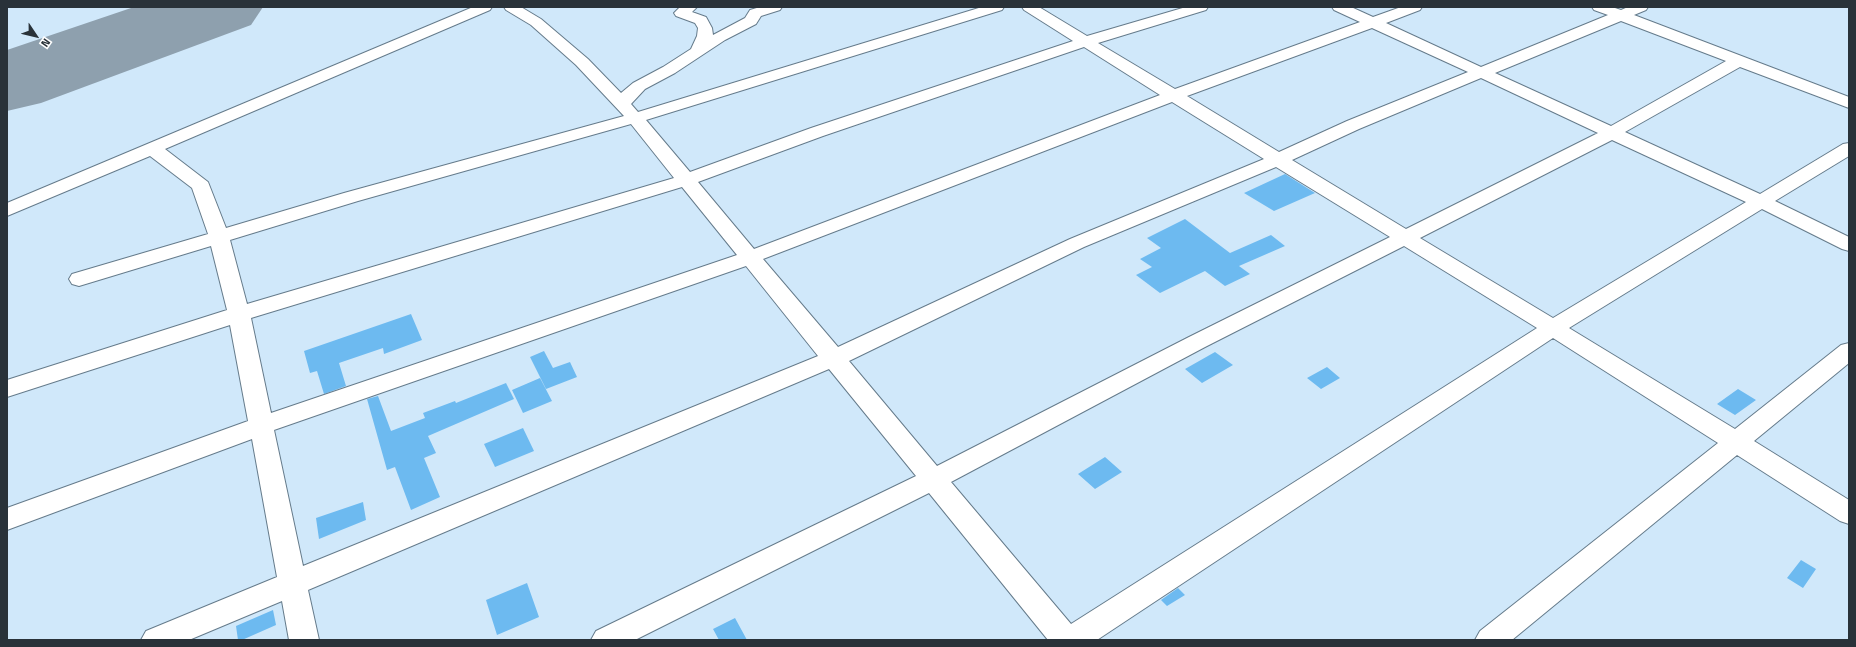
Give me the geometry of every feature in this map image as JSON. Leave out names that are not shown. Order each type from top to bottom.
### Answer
[{"type":"street","points":[[7,210],[485,7]]},
{"type":"street","points":[[511,7],[536,22],[582,62],[629,111],[835,358],[1066,640]]},
{"type":"street","points":[[690,7],[681,12],[701,20],[705,28],[705,36],[698,50]]},
{"type":"street","points":[[629,111],[626,96],[639,86],[669,70],[720,37],[751,21],[755,13],[776,7]]},
{"type":"street","points":[[79,279],[220,238],[629,111],[997,7]]},
{"type":"street","points":[[1030,7],[1084,42],[1279,159],[1404,238],[1553,328],[1849,513]]},
{"type":"street","points":[[7,389],[239,314],[686,180],[817,132],[1084,42],[1201,7]]},
{"type":"street","points":[[1339,7],[1762,202],[1849,244]]},
{"type":"street","points":[[7,520],[260,426],[751,257],[1172,96],[1415,7]]},
{"type":"street","points":[[1599,7],[1849,103]]},
{"type":"street","points":[[156,640],[835,358],[1077,243],[1279,159],[1353,125],[1641,7]]},
{"type":"street","points":[[606,640],[934,479],[1197,342],[1612,133],[1738,61]]},
{"type":"street","points":[[152,148],[201,186],[220,238],[239,314],[260,426],[294,583],[304,640]]},
{"type":"street","points":[[1072,640],[1553,328],[1849,148]]},
{"type":"street","points":[[1490,640],[1735,441],[1849,351]]},
{"type":"building","points":[[1285,174],[1315,193],[1274,211],[1244,193]]},
{"type":"building","points":[[1185,219],[1230,253],[1271,235],[1285,246],[1239,266],[1250,274],[1225,286],[1205,271],[1160,293],[1136,275],[1152,267],[1140,259],[1161,248],[1147,238]]},
{"type":"building","points":[[411,314],[422,340],[384,354],[383,348],[339,363],[346,386],[324,394],[317,371],[310,373],[304,351]]},
{"type":"building","points":[[544,351],[553,368],[570,362],[577,377],[546,389],[530,357]]},
{"type":"building","points":[[1215,352],[1233,365],[1202,383],[1185,369]]},
{"type":"building","points":[[1327,367],[1340,378],[1321,389],[1307,378]]},
{"type":"building","points":[[540,378],[552,401],[523,413],[512,390]]},
{"type":"building","points":[[506,383],[514,399],[428,436],[436,453],[424,458],[440,497],[411,510],[395,467],[387,470],[367,399],[378,396],[391,431],[425,418],[423,413],[455,401],[456,403]]},
{"type":"building","points":[[1738,389],[1756,400],[1735,415],[1717,404]]},
{"type":"building","points":[[523,428],[534,451],[495,467],[484,444]]},
{"type":"building","points":[[1105,457],[1122,472],[1095,489],[1078,474]]},
{"type":"building","points":[[363,502],[366,520],[319,539],[316,518]]},
{"type":"building","points":[[1801,560],[1816,569],[1803,588],[1787,578]]},
{"type":"building","points":[[527,583],[539,617],[497,635],[486,600]]},
{"type":"building","points":[[1178,588],[1185,595],[1167,606],[1161,600]]},
{"type":"building","points":[[273,610],[276,625],[242,640],[238,640],[236,626]]},
{"type":"building","points":[[735,618],[747,640],[719,640],[713,629]]},
{"type":"runway","points":[[7,82],[220,7]]}]
